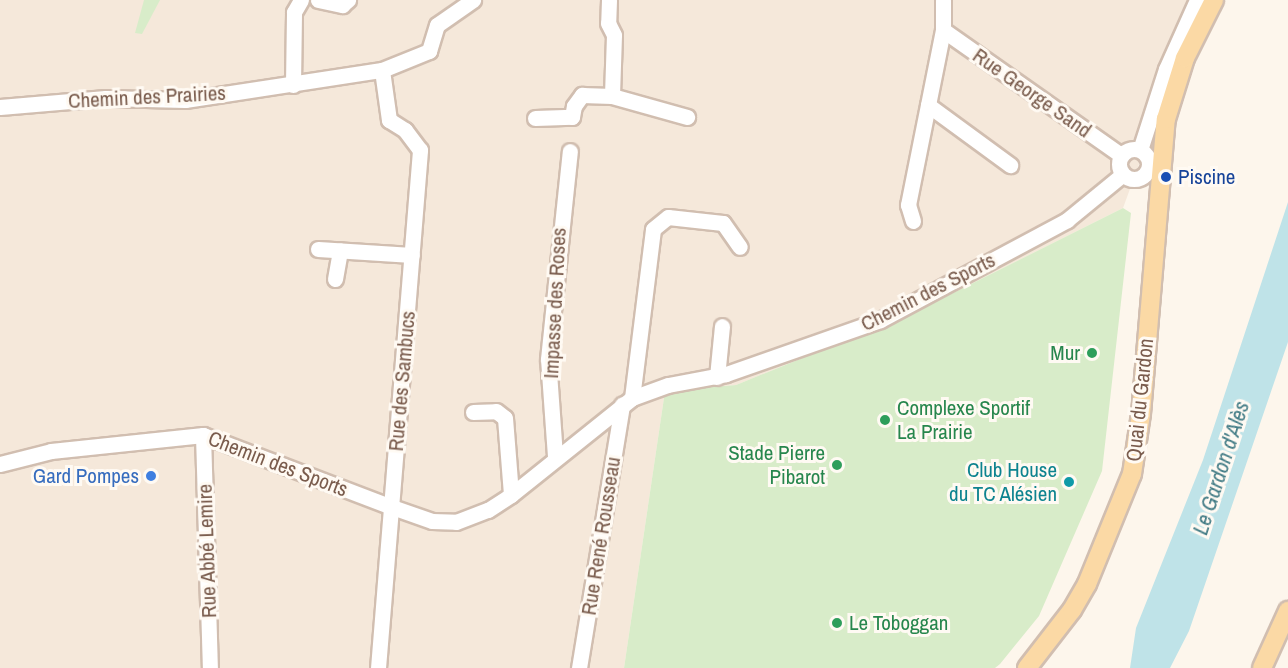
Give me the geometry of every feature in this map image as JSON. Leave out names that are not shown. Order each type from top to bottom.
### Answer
[{"type":"main road","name":"Quai du Gardon","points":[[1027,668],[1066,620],[1087,584],[1132,474],[1141,414],[1160,176],[1172,92],[1214,0]]},
{"type":"main road","points":[[1266,667],[1288,611]]},
{"type":"street","points":[[293,85],[294,12],[301,0]]},
{"type":"street","points":[[318,0],[342,5],[348,0]]},
{"type":"street","name":"Chemin des Prairies","points":[[2,102],[106,98],[185,100],[293,85],[382,69],[429,51],[437,26],[473,0]]},
{"type":"street","points":[[609,0],[608,23],[614,35],[612,96]]},
{"type":"street","points":[[913,221],[908,205],[943,30],[943,0]]},
{"type":"street","points":[[1140,150],[1166,69],[1197,0]]},
{"type":"street","name":"Rue George Sand","points":[[943,30],[1121,155]]},
{"type":"street","name":"Rue des Sambucs","points":[[378,668],[420,150],[405,130],[389,120],[382,69]]},
{"type":"street","points":[[535,117],[572,117],[574,106],[582,94],[612,96],[687,117]]},
{"type":"street","points":[[928,105],[1010,165]]},
{"type":"street","points":[[1132,149],[1140,150],[1149,162],[1145,175],[1131,180],[1122,175],[1118,165],[1121,155],[1132,149]]},
{"type":"street","name":"Impasse des Roses","points":[[555,456],[548,359],[570,151]]},
{"type":"street","name":"Chemin des Sports","points":[[0,464],[51,451],[203,435],[392,507],[432,520],[456,522],[488,510],[511,495],[555,456],[627,401],[668,385],[717,376],[880,320],[1067,220],[1122,175]]},
{"type":"street","name":"Rue René Rousseau","points":[[579,668],[627,401],[652,229],[668,217],[723,224],[740,247]]},
{"type":"street","points":[[318,249],[412,255]]},
{"type":"street","points":[[335,279],[340,250]]},
{"type":"street","points":[[717,376],[722,326]]},
{"type":"street","points":[[473,411],[496,411],[505,418],[511,495]]},
{"type":"street","name":"Rue Abbé Lemire","points":[[203,435],[210,668]]},
{"type":"shaded area","points":[[0,0],[1205,0],[1171,77],[1123,208],[913,313],[736,385],[665,391],[624,668],[0,668]]},
{"type":"green space","points":[[144,0],[160,0],[142,34],[135,33]]},
{"type":"green space","name":"Complexe Sportif La Prairie","points":[[1123,208],[1131,213],[1102,471],[1039,616],[1000,664],[995,668],[624,668],[665,391],[736,385],[913,313]]},
{"type":"water","name":"Le Gardon d'Alès","points":[[1288,202],[1288,342],[1189,631],[1170,668],[1130,668],[1136,628],[1203,460]]},
{"type":"place","name":"Piscine","points":[[1166,177]]},
{"type":"place","name":"Mur","points":[[1092,353]]},
{"type":"place","name":"Complexe Sportif La Prairie","points":[[885,420]]},
{"type":"place","name":"Stade Pierre Pibarot","points":[[837,465]]},
{"type":"place","name":"Gard Pompes","points":[[151,476]]},
{"type":"place","name":"Club House du TC Alésien","points":[[1069,482]]},
{"type":"place","name":"Le Toboggan","points":[[837,623]]}]
